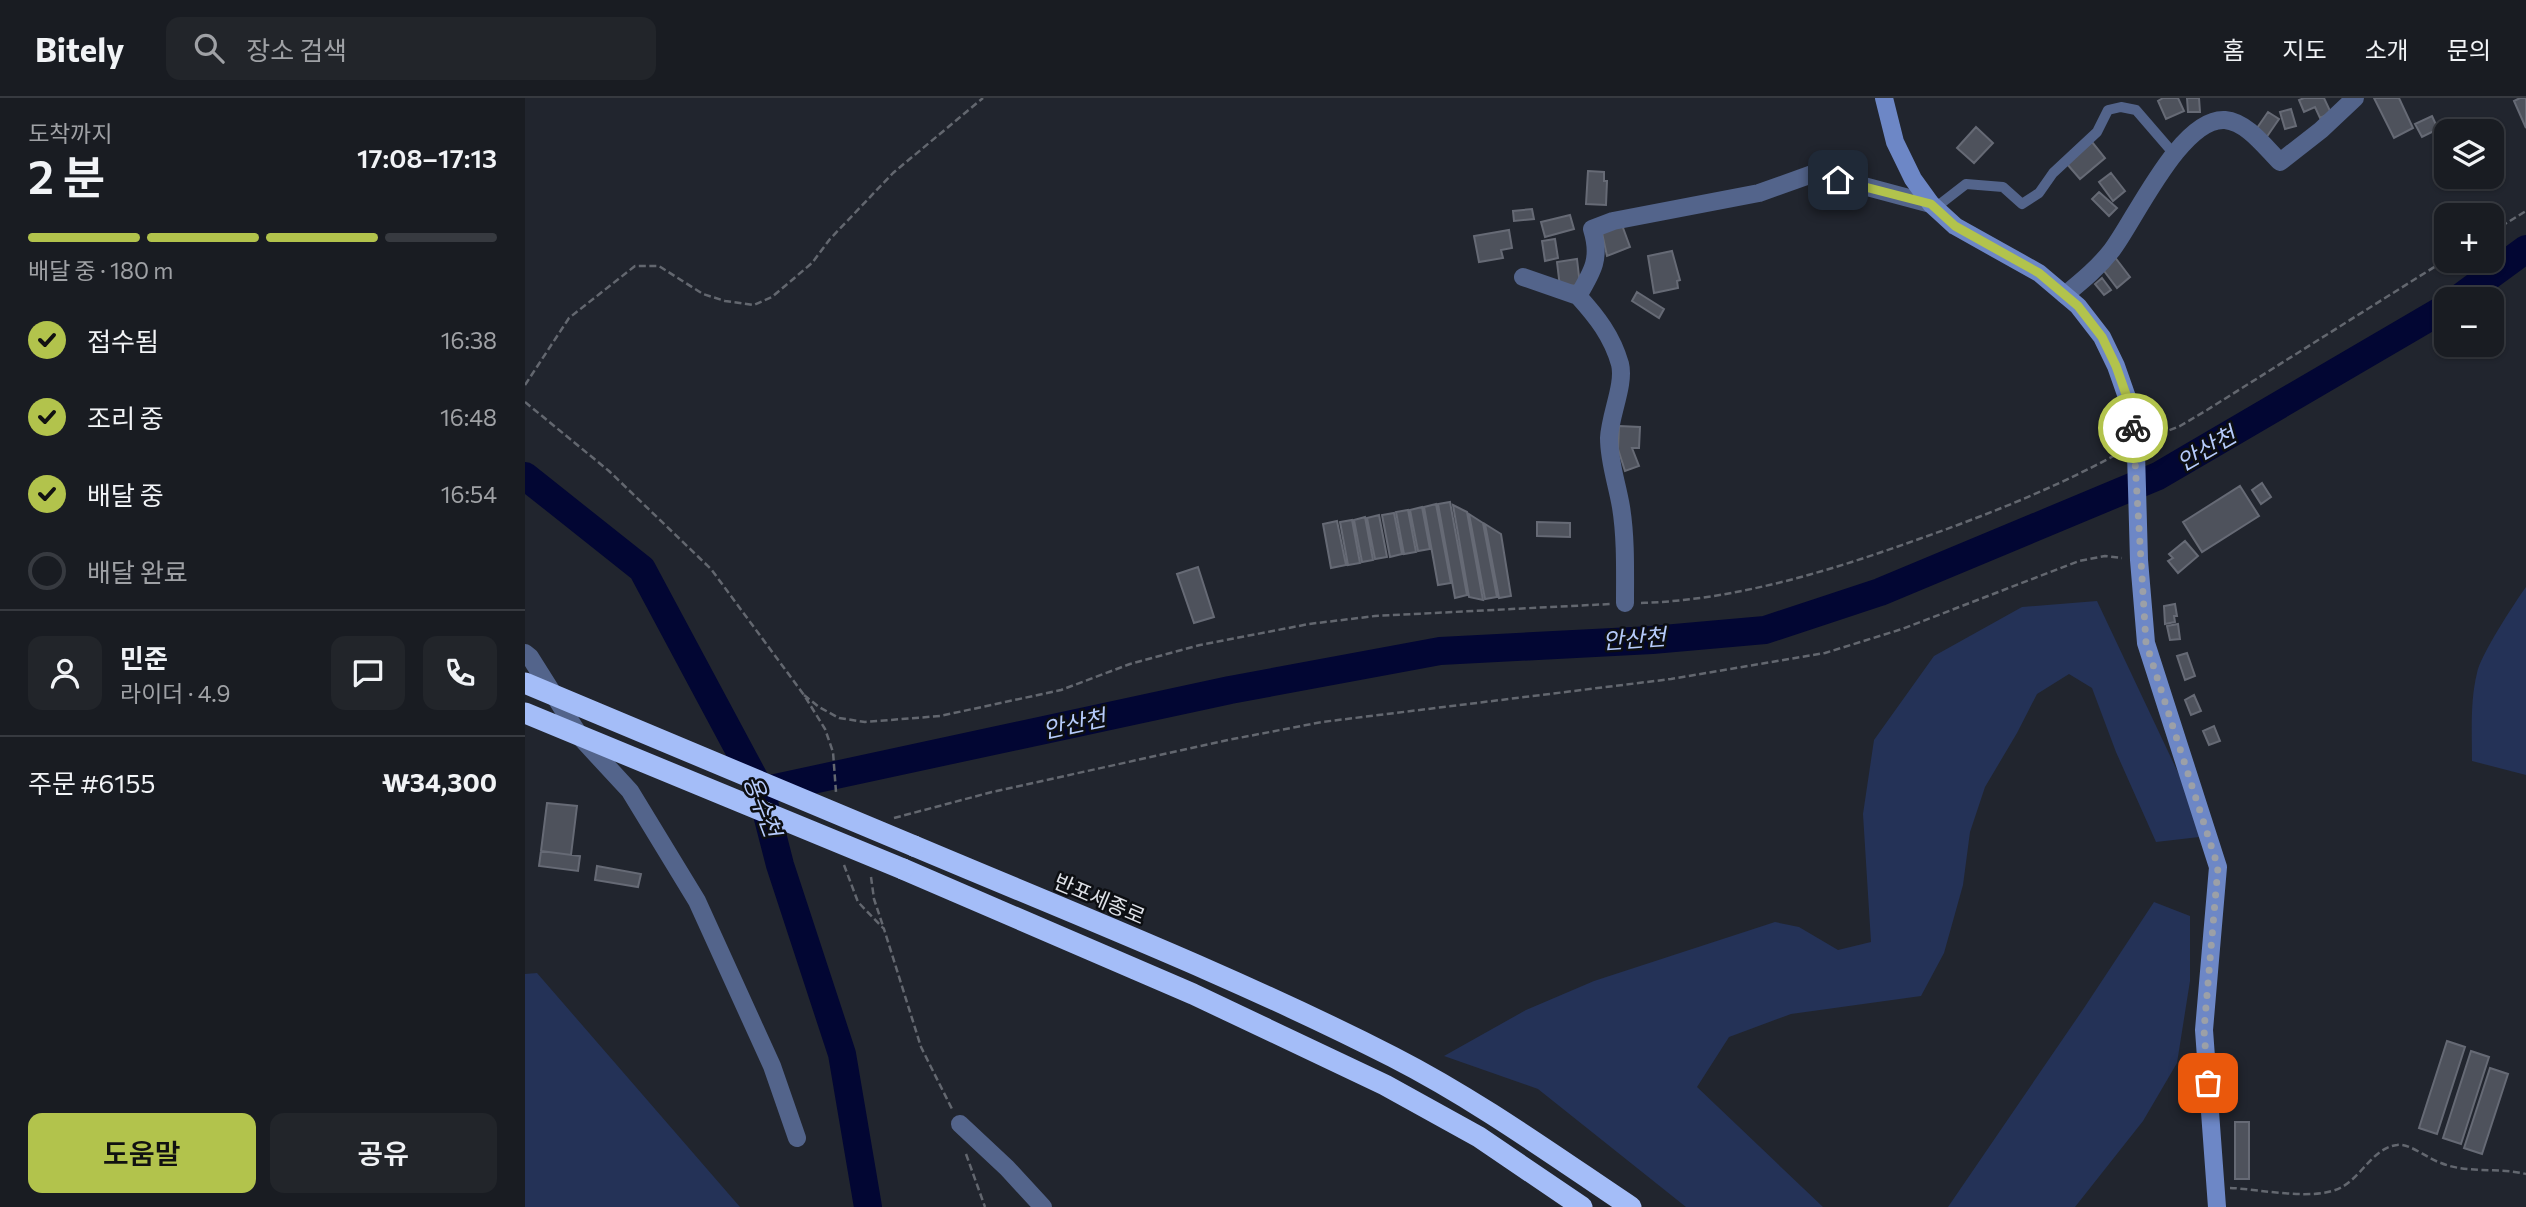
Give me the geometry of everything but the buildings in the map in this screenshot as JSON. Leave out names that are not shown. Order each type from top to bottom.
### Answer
[{"type":"highway","name":"반포세종로","points":[[525,683],[1202,967],[1395,1058],[1488,1111],[1630,1207]]},
{"type":"highway","points":[[525,713],[903,869],[1192,994],[1385,1085],[1479,1137],[1582,1207]]},
{"type":"street","points":[[1884,98],[1895,142],[1913,179],[1933,206],[1955,226],[2039,273],[2078,306],[2102,337],[2129,403],[2135,449],[2146,643],[2218,867],[2204,1030],[2217,1207]]},
{"type":"street","points":[[2065,295],[2095,270],[2113,249],[2174,154],[2192,135],[2210,122],[2226,120],[2244,127],[2280,162],[2321,130],[2355,98]]},
{"type":"street","points":[[1578,296],[1597,258],[1597,245],[1592,229],[1613,221],[1759,193],[1815,173],[1933,206]]},
{"type":"street","points":[[1524,277],[1578,296],[1599,319],[1612,341],[1621,368],[1609,439],[1612,473],[1621,507],[1625,551],[1625,603]]},
{"type":"street","points":[[525,653],[581,738],[630,791],[697,901],[772,1066],[797,1138]]},
{"type":"street","points":[[960,1124],[1007,1168],[1042,1207]]},
{"type":"lane","points":[[1933,206],[1966,184],[2003,187],[2022,204],[2039,193],[2053,173],[2097,132],[2108,110],[2121,107],[2136,110],[2174,154]]},
{"type":"path","points":[[525,385],[569,318],[635,266],[659,266],[703,294],[725,301],[754,305],[772,297],[812,263],[830,239],[893,173],[983,98]]},
{"type":"path","points":[[2504,225],[2526,211]]},
{"type":"path","points":[[804,695],[819,708],[839,718],[865,722],[940,716],[1061,690],[1130,664],[1200,645],[1309,624],[1375,616],[1670,602],[1813,575],[1977,518],[2135,449],[2207,410],[2434,268]]},
{"type":"path","points":[[525,402],[609,471],[711,569],[804,695],[825,729],[833,752],[836,793]]},
{"type":"path","points":[[889,821],[906,814],[992,792],[1322,722],[1646,682],[1825,653],[1902,629],[2079,561],[2105,556],[2140,556]]},
{"type":"path","points":[[842,862],[858,902],[884,929]]},
{"type":"path","points":[[870,869],[874,899],[921,1047],[960,1124]]},
{"type":"path","points":[[2216,1187],[2315,1194],[2342,1187],[2386,1147],[2401,1144],[2442,1164],[2474,1170],[2511,1170],[2526,1174]]},
{"type":"shaded area","points":[[2526,587],[2526,775],[2472,761],[2472,728],[2473,695],[2484,654]]},
{"type":"shaded area","points":[[2097,601],[2208,836],[2156,842],[2116,752],[2092,688],[2069,674],[2037,694],[1985,787],[1970,832],[1963,885],[1944,953],[1921,996],[1791,1014],[1729,1037],[1697,1087],[1823,1207],[1686,1207],[1538,1089],[1444,1056],[1526,1010],[1594,981],[1775,922],[1799,927],[1838,950],[1871,942],[1863,814],[1874,740],[1934,656],[2022,607]]},
{"type":"shaded area","points":[[2154,902],[2190,916],[2190,981],[2177,1063],[2143,1121],[2075,1207],[1948,1207],[2084,1008]]},
{"type":"shaded area","points":[[537,973],[740,1207],[525,1207],[525,974]]},
{"type":"waterway","name":"안산천","points":[[2474,287],[2526,249]]},
{"type":"waterway","name":"안산천","points":[[761,791],[1230,690],[1440,651],[1652,640],[1765,630],[1880,592],[2158,476],[2434,315]]},
{"type":"waterway","name":"용수천","points":[[525,476],[642,569],[761,791],[780,865],[842,1054],[868,1207]]},
{"type":"way so far","points":[[2133,428],[2146,643],[2218,867],[2204,1030],[2208,1083]]},
{"type":"route","points":[[1838,180],[1931,204],[1955,226],[2039,273],[2078,306],[2102,337],[2129,403],[2133,428]]}]
